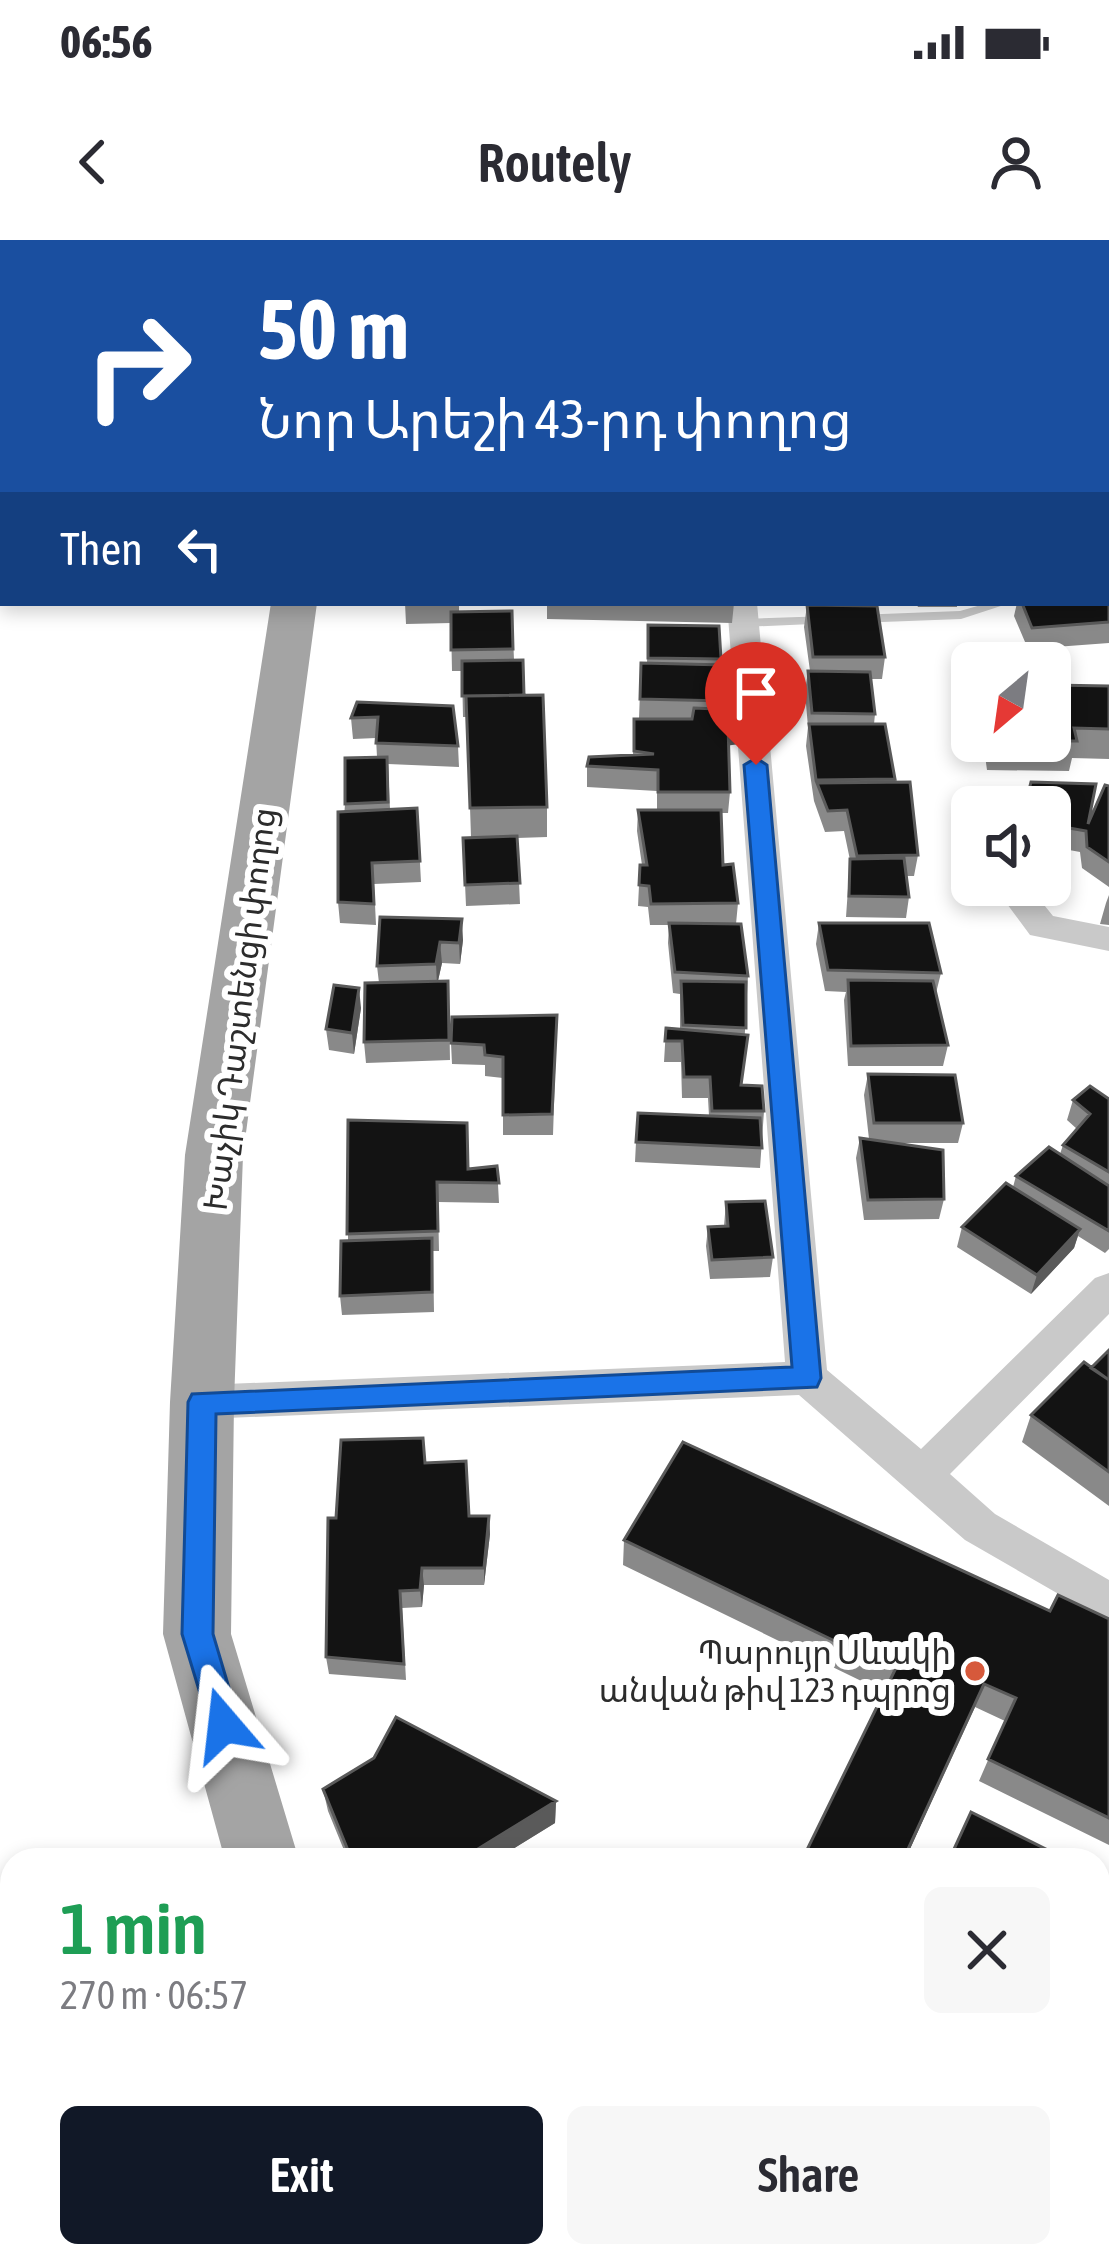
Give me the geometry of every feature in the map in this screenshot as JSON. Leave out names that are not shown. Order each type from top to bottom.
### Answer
[{"type":"main road","name":"Խաչիկ Դաշտենցի փողոց","points":[[259,1848],[197,1634],[202,1402],[214,1155],[294,606]]},
{"type":"main road","name":"Խաչիկ Դաշտենցի փողոց","points":[[238,1771],[278,1848]]},
{"type":"street","points":[[743,613],[807,1378]]},
{"type":"street","points":[[1026,906],[1042,926],[1109,939]]},
{"type":"street","points":[[922,1474],[1109,1289]]},
{"type":"street","points":[[202,1402],[807,1378],[980,1527],[1109,1603]]},
{"type":"lane","points":[[743,613],[961,615],[992,606]]},
{"type":"building","points":[[807,606],[877,606],[885,657],[813,657]]},
{"type":"building","points":[[1023,606],[1109,606],[1109,622],[1032,628]]},
{"type":"building","points":[[512,611],[513,649],[451,650],[451,612]]},
{"type":"building","points":[[648,625],[719,626],[721,659],[648,658]]},
{"type":"building","points":[[523,660],[524,695],[462,696],[462,661]]},
{"type":"building","points":[[641,663],[725,665],[725,701],[640,699]]},
{"type":"building","points":[[808,671],[870,672],[875,714],[812,713]]},
{"type":"building","points":[[1071,685],[1109,686],[1109,729],[1074,728],[1077,741],[1071,741]]},
{"type":"building","points":[[543,695],[547,807],[470,808],[466,696]]},
{"type":"building","points":[[357,702],[453,706],[458,746],[376,743],[378,717],[351,718]]},
{"type":"building","points":[[694,708],[738,710],[740,723],[728,725],[730,792],[658,792],[658,770],[587,766],[589,757],[654,754],[634,751],[634,719],[692,719]]},
{"type":"building","points":[[809,724],[885,724],[895,779],[816,780]]},
{"type":"building","points":[[387,757],[388,802],[345,804],[345,758]]},
{"type":"building","points":[[910,782],[918,855],[857,856],[847,810],[828,811],[817,783]]},
{"type":"building","points":[[1031,782],[1096,784],[1088,824],[1105,785],[1109,786],[1109,862],[1087,847],[1086,831],[1071,828],[1071,786],[1030,786]]},
{"type":"building","points":[[417,808],[420,861],[372,863],[374,904],[338,902],[338,812]]},
{"type":"building","points":[[638,810],[721,810],[723,865],[733,864],[738,903],[651,904],[649,886],[639,885],[640,865],[647,865]]},
{"type":"building","points":[[517,836],[520,883],[465,885],[463,838]]},
{"type":"building","points":[[904,858],[909,897],[849,896],[850,859]]},
{"type":"building","points":[[380,917],[462,919],[459,943],[440,942],[436,964],[377,966]]},
{"type":"building","points":[[669,923],[741,924],[748,976],[675,972]]},
{"type":"building","points":[[819,923],[929,923],[941,973],[828,970]]},
{"type":"building","points":[[848,980],[933,981],[948,1045],[851,1046]]},
{"type":"building","points":[[448,981],[449,1040],[364,1042],[365,983]]},
{"type":"building","points":[[681,981],[746,982],[746,1028],[683,1025]]},
{"type":"building","points":[[334,985],[359,988],[352,1033],[326,1029]]},
{"type":"building","points":[[557,1015],[552,1114],[503,1115],[503,1057],[485,1055],[484,1045],[451,1043],[452,1017]]},
{"type":"building","points":[[666,1028],[748,1035],[741,1085],[762,1086],[764,1111],[712,1111],[710,1077],[684,1077],[682,1041],[665,1041]]},
{"type":"building","points":[[868,1074],[955,1075],[963,1123],[874,1123]]},
{"type":"building","points":[[1090,1086],[1109,1099],[1109,1172],[1063,1145],[1090,1114],[1073,1100]]},
{"type":"building","points":[[638,1113],[760,1118],[762,1148],[636,1142]]},
{"type":"building","points":[[348,1120],[467,1123],[468,1169],[497,1166],[499,1183],[437,1182],[438,1231],[347,1234]]},
{"type":"building","points":[[860,1138],[943,1150],[944,1199],[868,1200]]},
{"type":"building","points":[[1049,1147],[1109,1186],[1109,1231],[1016,1176]]},
{"type":"building","points":[[1006,1183],[1080,1229],[1037,1275],[962,1227]]},
{"type":"building","points":[[765,1201],[773,1257],[712,1260],[708,1227],[728,1226],[726,1202]]},
{"type":"building","points":[[432,1238],[432,1292],[340,1296],[341,1241]]},
{"type":"building","points":[[1109,1350],[1109,1380],[1091,1368]]},
{"type":"building","points":[[1084,1362],[1109,1380],[1109,1472],[1031,1415]]},
{"type":"building","points":[[423,1438],[425,1463],[466,1461],[469,1516],[489,1516],[484,1568],[422,1568],[420,1590],[400,1591],[404,1664],[326,1657],[328,1518],[336,1518],[341,1440]]},
{"type":"building","name":"Պարույր Սևակի անվան թիվ 123 դպրոց","points":[[683,1442],[1050,1611],[1058,1595],[1109,1619],[1109,1818],[988,1759],[1016,1698],[984,1684],[909,1848],[808,1848],[895,1670],[624,1540]]},
{"type":"building","points":[[396,1717],[556,1801],[480,1848],[347,1848],[323,1789],[374,1758]]},
{"type":"building","points":[[971,1812],[1044,1848],[954,1848]]},
{"type":"place","name":"Պարույր Սևակի անվան թիվ 123 դպրոց","points":[[975,1671]]},
{"type":"route","points":[[224,1725],[197,1634],[202,1402],[807,1378],[756,765]]}]
